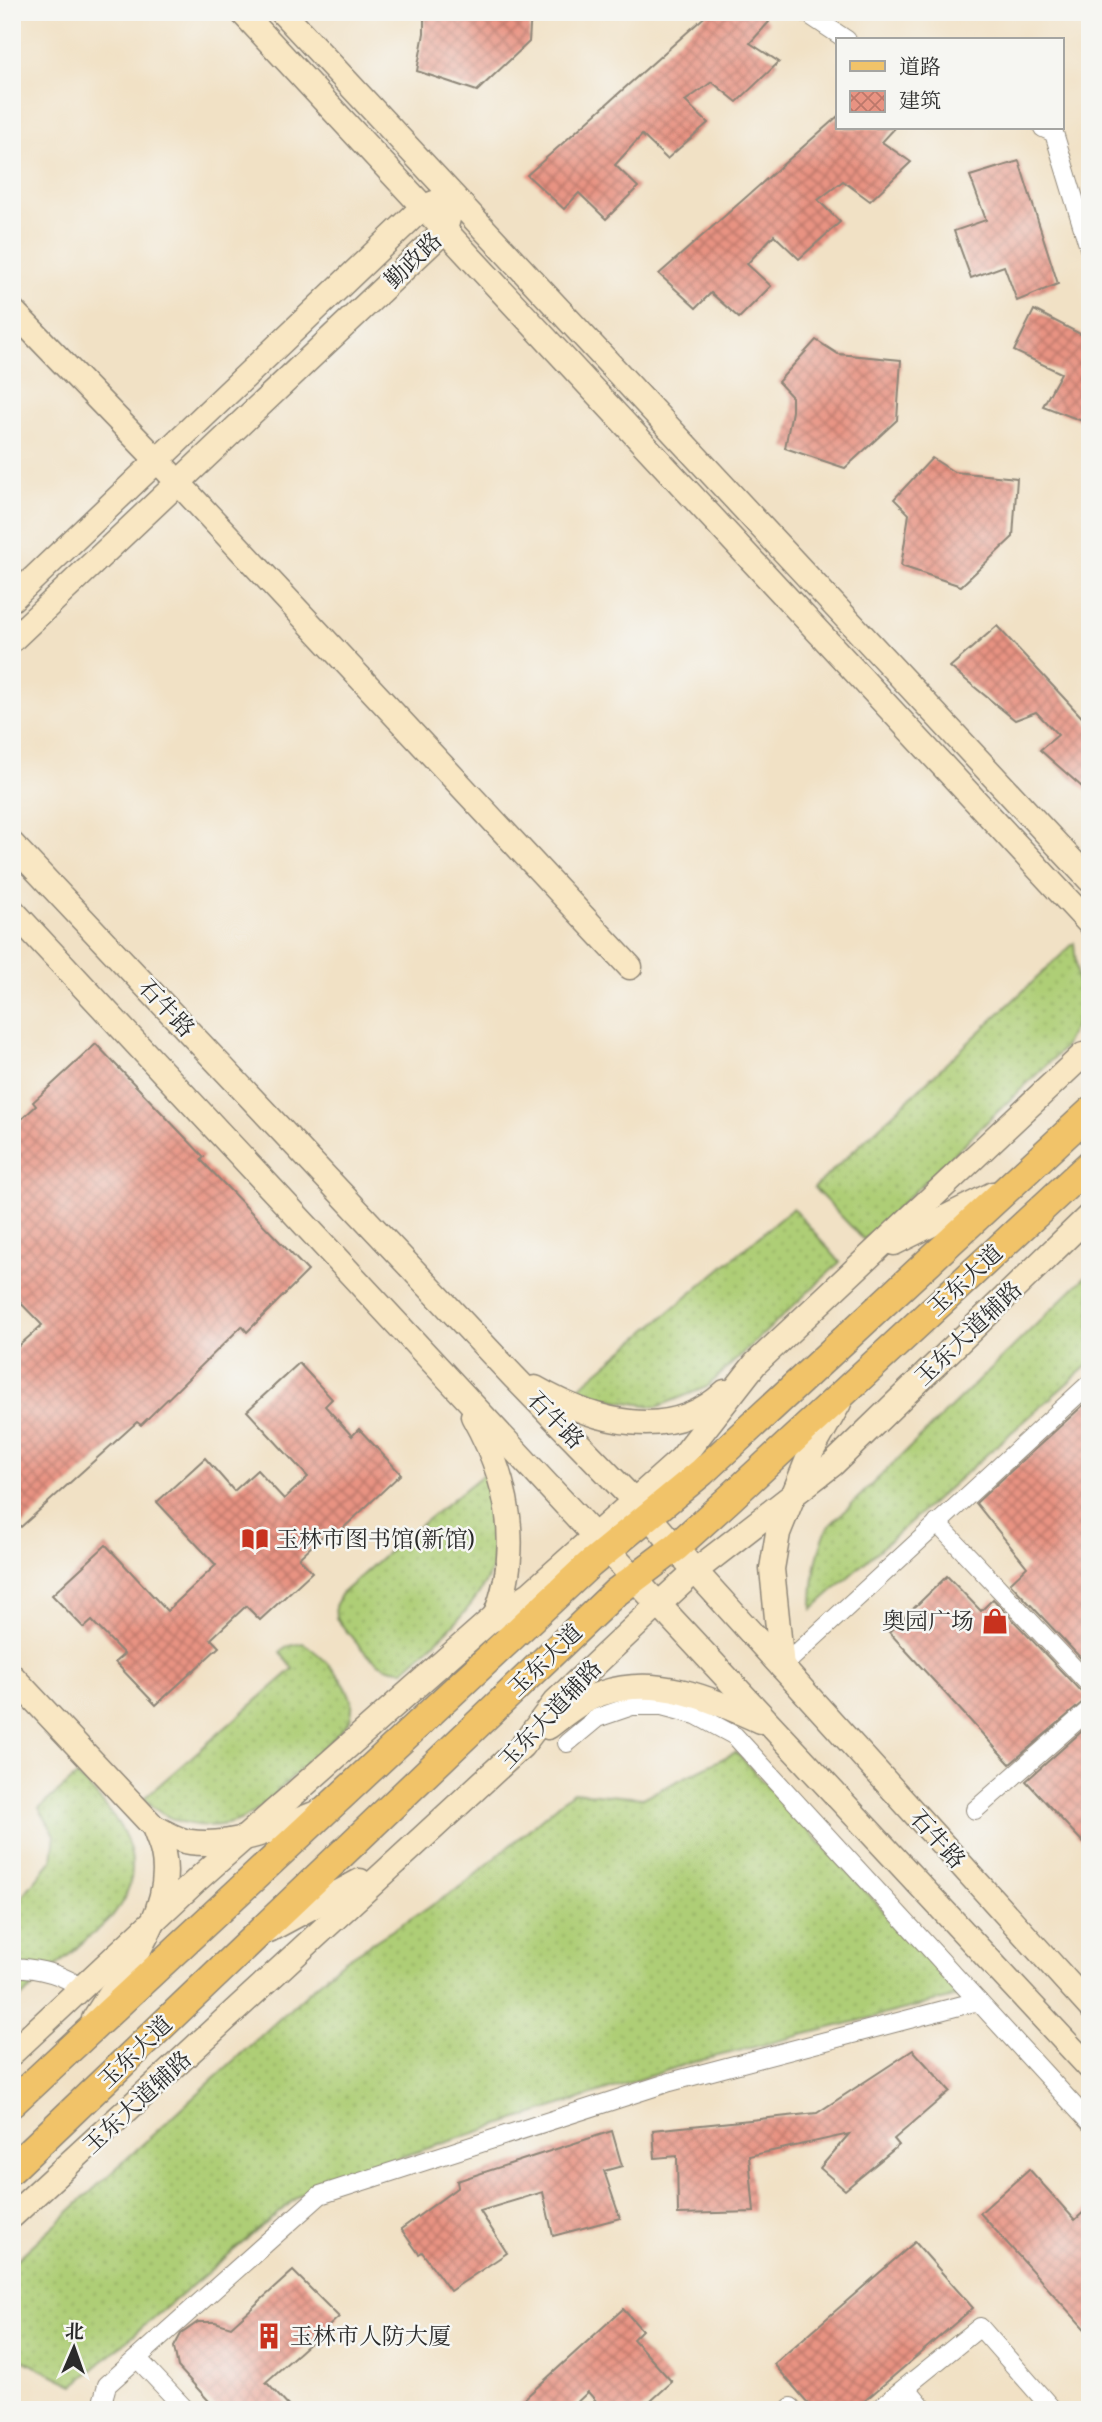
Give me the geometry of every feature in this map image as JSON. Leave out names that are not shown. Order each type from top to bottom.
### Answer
[{"type":"main road","name":"玉东大道","points":[[12,2103],[442,1703],[602,1542],[641,1508],[702,1472],[1090,1112]]},
{"type":"main road","name":"玉东大道","points":[[12,2169],[615,1593],[676,1548],[1090,1164]]},
{"type":"main road","points":[[819,1364],[801,1386],[796,1398],[800,1409],[806,1413],[816,1412],[845,1392]]},
{"type":"street","points":[[242,12],[1089,925]]},
{"type":"street","points":[[282,12],[1088,878]]},
{"type":"street","points":[[805,12],[844,38]]},
{"type":"street","points":[[1047,130],[1054,133],[1090,251]]},
{"type":"street","name":"勤政路","points":[[12,599],[423,206],[454,197]]},
{"type":"street","name":"勤政路","points":[[12,640],[445,230],[454,197]]},
{"type":"street","points":[[12,310],[158,461],[630,967]]},
{"type":"street","name":"石牛路","points":[[12,844],[513,1376],[641,1508],[1090,2007]]},
{"type":"street","name":"石牛路","points":[[12,910],[1090,2068]]},
{"type":"street","points":[[513,1376],[553,1398],[597,1417],[623,1422],[679,1420],[714,1402],[1087,1050]]},
{"type":"street","points":[[641,1508],[755,1364],[891,1245],[1015,1181]]},
{"type":"street","name":"玉东大道辅路","points":[[12,2216],[522,1746],[555,1702],[658,1605],[695,1571],[833,1464],[1090,1215]]},
{"type":"street","points":[[782,1667],[1090,1383]]},
{"type":"street","points":[[442,1703],[472,1658],[495,1616],[509,1576],[510,1514],[502,1479],[456,1385]]},
{"type":"street","points":[[782,1667],[772,1569],[778,1532],[810,1454],[845,1392]]},
{"type":"street","points":[[937,1524],[1090,1685]]},
{"type":"street","points":[[12,2053],[247,1836],[495,1616],[602,1542]]},
{"type":"street","points":[[12,1676],[154,1827],[164,1853],[165,1883],[153,1922],[144,1941],[83,2037]]},
{"type":"street","points":[[253,1939],[332,1898],[391,1860],[522,1746],[571,1710],[601,1693],[634,1685],[662,1688],[715,1700],[771,1726]]},
{"type":"street","points":[[567,1743],[597,1718],[632,1706],[662,1706],[696,1715],[736,1736],[1090,2123]]},
{"type":"street","points":[[975,1810],[1090,1709]]},
{"type":"street","points":[[154,1827],[188,1842],[226,1841],[269,1831],[328,1809]]},
{"type":"street","points":[[12,1967],[23,1967],[68,1978],[81,1989]]},
{"type":"street","points":[[48,2020],[147,1977]]},
{"type":"street","points":[[100,2410],[107,2385],[320,2195],[670,2082],[978,2001]]},
{"type":"street","points":[[877,2410],[980,2327],[1053,2410]]},
{"type":"street","points":[[138,2359],[186,2410]]},
{"type":"street","points":[[906,2387],[925,2410]]},
{"type":"green space","points":[[1074,943],[1081,1014],[1063,1049],[864,1240],[814,1188]]},
{"type":"green space","points":[[793,1208],[840,1262],[707,1387],[657,1407],[572,1393]]},
{"type":"green space","points":[[1090,1272],[1090,1363],[812,1609],[815,1568],[827,1528]]},
{"type":"green space","points":[[484,1474],[494,1495],[499,1535],[495,1559],[486,1581],[474,1601],[458,1619],[404,1670],[383,1666],[366,1653],[336,1618],[335,1606],[342,1593],[392,1548]]},
{"type":"green space","points":[[303,1643],[318,1654],[346,1687],[352,1706],[350,1720],[343,1728],[255,1812],[242,1819],[203,1826],[176,1820],[153,1807],[144,1798],[293,1669],[280,1652],[289,1646]]},
{"type":"green space","points":[[736,1752],[962,1995],[690,2063],[309,2187],[74,2385],[12,2355],[12,2264],[339,1964],[462,1886],[573,1792],[643,1798]]},
{"type":"green space","points":[[77,1776],[118,1822],[131,1857],[132,1876],[126,1895],[113,1915],[12,2006],[12,1909],[52,1860],[55,1835],[39,1808]]},
{"type":"building","points":[[424,12],[531,12],[529,42],[477,91],[417,71],[424,33]]},
{"type":"building","points":[[710,12],[758,12],[769,22],[750,43],[779,62],[737,102],[712,82],[685,101],[708,123],[667,159],[642,135],[615,165],[638,187],[606,219],[579,193],[564,209],[527,175]]},
{"type":"building","points":[[836,118],[836,130],[893,130],[882,142],[911,162],[870,201],[843,181],[818,200],[840,222],[799,259],[774,235],[747,264],[771,286],[739,318],[711,293],[696,308],[659,274]]},
{"type":"building","points":[[1019,161],[1058,284],[1017,301],[1004,266],[971,278],[954,231],[986,220],[970,176]]},
{"type":"building","points":[[1034,310],[1090,339],[1090,424],[1043,406],[1061,373],[1014,351]]},
{"type":"building","points":[[816,340],[838,354],[901,360],[897,420],[845,468],[785,448],[792,397],[778,382]]},
{"type":"building","points":[[932,458],[954,472],[1017,478],[1013,537],[961,586],[901,566],[909,514],[894,499]]},
{"type":"building","points":[[997,626],[1090,726],[1090,794],[1040,750],[1058,735],[1036,712],[1015,720],[950,667]]},
{"type":"building","points":[[96,1044],[204,1157],[201,1160],[308,1271],[247,1332],[242,1326],[141,1425],[137,1422],[21,1527],[12,1519],[12,1352],[42,1325],[12,1294],[12,1128],[36,1106],[33,1102]]},
{"type":"building","name":"玉林市图书馆(新馆)","points":[[299,1363],[332,1399],[325,1406],[352,1436],[359,1429],[401,1474],[337,1534],[331,1528],[299,1558],[312,1572],[260,1620],[246,1606],[211,1639],[219,1647],[156,1705],[115,1662],[124,1654],[92,1621],[84,1628],[52,1595],[106,1545],[167,1611],[216,1565],[157,1502],[205,1458],[234,1491],[257,1470],[284,1499],[308,1477],[247,1411]]},
{"type":"building","points":[[1090,1399],[1090,1668],[1010,1583],[1027,1567],[976,1503]]},
{"type":"building","points":[[947,1576],[981,1611],[993,1599],[1082,1693],[1090,1696],[1010,1764],[889,1632]]},
{"type":"building","points":[[1090,1724],[1090,1850],[1026,1781]]},
{"type":"building","points":[[913,2050],[950,2091],[894,2139],[899,2145],[845,2190],[820,2168],[849,2134],[749,2156],[754,2212],[678,2214],[677,2156],[655,2158],[653,2130],[817,2113]]},
{"type":"building","points":[[612,2131],[622,2166],[604,2171],[620,2218],[553,2236],[543,2192],[480,2211],[507,2253],[450,2291],[422,2252],[419,2254],[401,2229],[458,2187],[457,2181]]},
{"type":"building","points":[[1029,2169],[1075,2220],[1090,2206],[1090,2335],[980,2213]]},
{"type":"building","points":[[915,2242],[973,2308],[854,2410],[814,2410],[774,2364]]},
{"type":"building","name":"玉林市人防大厦","points":[[293,2271],[339,2317],[266,2382],[292,2410],[217,2410],[178,2367],[174,2347],[181,2334],[198,2322],[215,2322],[231,2327]]},
{"type":"building","points":[[623,2309],[642,2330],[633,2339],[672,2382],[641,2410],[604,2410],[588,2392],[569,2410],[512,2410]]},
{"type":"place","name":"玉林市图书馆(新馆)","points":[[255,1539]]},
{"type":"place","name":"奥园广场","points":[[995,1621]]},
{"type":"place","name":"玉林市人防大厦","points":[[269,2336]]}]
